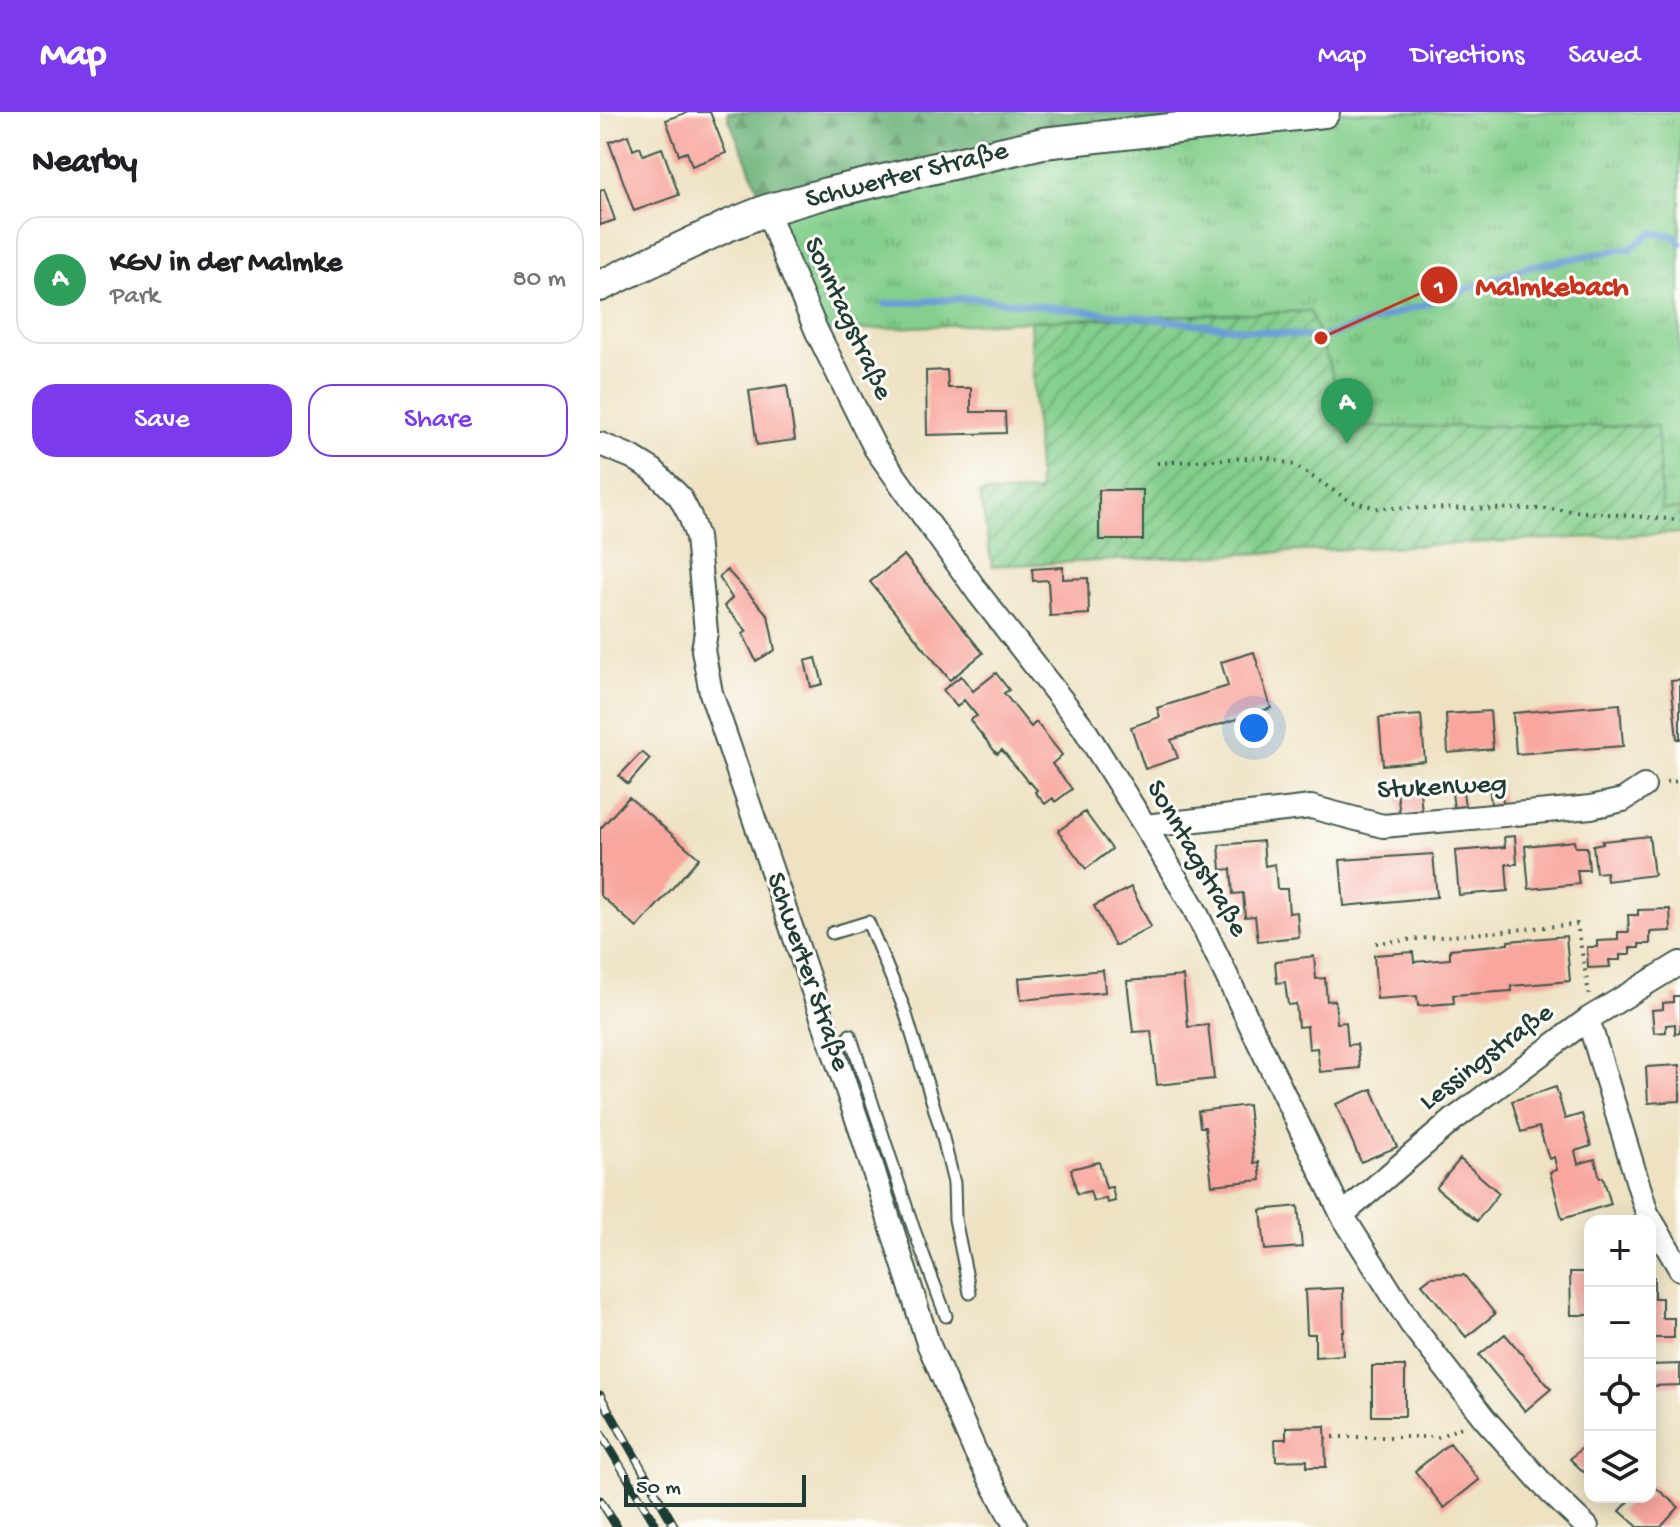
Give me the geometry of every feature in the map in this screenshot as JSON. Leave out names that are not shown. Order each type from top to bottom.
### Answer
[{"type":"main road","name":"Schwerter Straße","points":[[600,286],[727,226],[767,210],[827,193],[1043,143],[1324,112]]},
{"type":"street","name":"Sonntagstraße","points":[[767,210],[817,332],[875,448],[979,594],[1083,727],[1145,826],[1194,908],[1342,1215],[1411,1324],[1484,1418],[1550,1492],[1587,1527]]},
{"type":"street","name":"Schwerter Straße","points":[[600,444],[632,457],[653,470],[680,497],[690,516],[697,537],[706,632],[703,650],[711,693],[862,1134],[928,1343],[975,1451],[1016,1527]]},
{"type":"street","name":"Stukenweg","points":[[1145,826],[1311,807],[1383,826],[1591,807],[1623,800],[1644,786]]},
{"type":"street","name":"Lessingstraße","points":[[1342,1215],[1453,1120],[1590,1017],[1680,963]]},
{"type":"street","points":[[1590,1017],[1647,1213],[1680,1269]]},
{"type":"lane","points":[[832,933],[868,922],[904,1008],[954,1183],[955,1219],[970,1293]]},
{"type":"lane","points":[[850,1035],[913,1227],[946,1316]]},
{"type":"path","points":[[1157,463],[1266,457],[1294,465],[1350,501],[1377,508],[1548,509],[1680,520]]},
{"type":"path","points":[[1376,943],[1577,924],[1590,1017]]},
{"type":"path","points":[[1325,1437],[1438,1437],[1484,1418]]},
{"type":"green space","points":[[728,112],[1324,112],[1043,143],[767,210]]},
{"type":"green space","points":[[1324,112],[1680,112],[1680,509],[1662,509],[1656,426],[1351,427],[1310,311],[817,332],[767,210],[827,193]]},
{"type":"green space","points":[[1310,311],[1351,427],[1657,426],[1662,509],[1680,509],[1680,533],[992,566],[980,493],[1039,492],[1030,321]]},
{"type":"building","points":[[688,112],[710,112],[726,153],[692,166],[687,152],[679,155],[666,120]]},
{"type":"building","points":[[628,135],[633,150],[640,147],[643,155],[662,148],[679,195],[634,211],[609,142]]},
{"type":"building","points":[[604,189],[615,220],[600,225],[600,191]]},
{"type":"building","points":[[947,370],[948,388],[971,388],[971,412],[1005,412],[1006,433],[927,435],[926,371]]},
{"type":"building","points":[[787,385],[795,440],[757,445],[749,391]]},
{"type":"building","points":[[1099,490],[1143,490],[1143,540],[1099,540]]},
{"type":"building","points":[[904,555],[983,653],[950,680],[870,582]]},
{"type":"building","points":[[1063,567],[1063,579],[1088,578],[1089,614],[1050,616],[1048,580],[1033,581],[1032,569]]},
{"type":"building","points":[[727,570],[768,615],[775,650],[756,661],[743,634],[747,631],[724,606],[732,598],[719,577]]},
{"type":"building","points":[[1254,652],[1271,708],[1171,740],[1178,758],[1145,769],[1131,727],[1160,717],[1157,708],[1228,686],[1221,662]]},
{"type":"building","points":[[816,658],[823,684],[811,687],[805,661]]},
{"type":"building","points":[[996,673],[1009,690],[1004,693],[1031,727],[1036,722],[1062,755],[1052,764],[1072,789],[1055,802],[1053,798],[1045,804],[1035,792],[1037,790],[1002,750],[997,754],[970,720],[977,716],[964,700],[957,707],[943,690],[961,676],[973,691]]},
{"type":"building","points":[[1680,680],[1680,739],[1677,739],[1671,681]]},
{"type":"building","points":[[1620,704],[1623,746],[1516,754],[1513,713]]},
{"type":"building","points":[[1490,711],[1493,749],[1448,753],[1446,714]]},
{"type":"building","points":[[1421,715],[1425,761],[1383,765],[1379,718]]},
{"type":"building","points":[[642,752],[650,759],[628,784],[619,776]]},
{"type":"building","points":[[1501,781],[1503,803],[1491,804],[1489,782]]},
{"type":"building","points":[[1462,786],[1465,806],[1454,807],[1451,787]]},
{"type":"building","points":[[1420,790],[1422,813],[1400,815],[1397,792]]},
{"type":"building","points":[[629,797],[699,858],[637,928],[600,895],[600,829]]},
{"type":"building","points":[[1085,812],[1112,849],[1086,869],[1058,831]]},
{"type":"building","points":[[1515,836],[1517,864],[1506,864],[1508,891],[1459,895],[1455,851],[1505,847],[1504,837]]},
{"type":"building","points":[[1649,836],[1654,875],[1607,881],[1606,872],[1596,873],[1593,845],[1602,841]]},
{"type":"building","points":[[1263,841],[1265,866],[1275,864],[1277,889],[1287,889],[1289,913],[1297,912],[1299,937],[1258,941],[1255,916],[1245,917],[1243,893],[1233,894],[1231,869],[1221,870],[1219,845]]},
{"type":"building","points":[[1574,841],[1575,847],[1587,847],[1589,870],[1577,870],[1579,884],[1529,889],[1525,846]]},
{"type":"building","points":[[1433,854],[1437,897],[1344,906],[1340,860]]},
{"type":"building","points":[[1131,887],[1151,927],[1115,946],[1094,906]]},
{"type":"building","points":[[1670,909],[1671,931],[1650,932],[1650,944],[1630,948],[1630,955],[1620,955],[1620,960],[1609,960],[1610,967],[1588,968],[1587,947],[1597,947],[1597,941],[1618,940],[1618,932],[1629,932],[1628,915],[1638,915],[1638,910]]},
{"type":"building","points":[[1566,936],[1570,981],[1511,986],[1512,991],[1453,995],[1454,1003],[1418,1006],[1417,996],[1377,999],[1374,955],[1413,952],[1414,962],[1450,959],[1450,949]]},
{"type":"building","points":[[1314,956],[1316,979],[1325,978],[1327,1001],[1335,1000],[1337,1023],[1346,1022],[1348,1045],[1357,1044],[1360,1068],[1320,1072],[1317,1048],[1309,1049],[1307,1026],[1298,1027],[1296,1004],[1288,1005],[1285,982],[1277,983],[1275,961]]},
{"type":"building","points":[[1103,970],[1105,992],[1021,1000],[1019,978]]},
{"type":"building","points":[[1183,976],[1188,1027],[1208,1025],[1214,1079],[1157,1085],[1151,1031],[1133,1032],[1127,981]]},
{"type":"building","points":[[1673,996],[1680,996],[1680,1033],[1675,1034],[1675,1024],[1666,1025],[1666,1032],[1654,1033],[1652,1010],[1663,1009],[1663,1003],[1673,1002]]},
{"type":"building","points":[[1680,1065],[1680,1101],[1648,1103],[1646,1067]]},
{"type":"building","points":[[1556,1087],[1565,1119],[1582,1114],[1591,1146],[1575,1151],[1578,1164],[1595,1159],[1611,1204],[1562,1219],[1550,1172],[1557,1170],[1554,1157],[1549,1159],[1539,1127],[1521,1132],[1512,1101]]},
{"type":"building","points":[[1372,1089],[1397,1147],[1361,1162],[1336,1104]]},
{"type":"building","points":[[1248,1105],[1254,1163],[1259,1162],[1261,1180],[1212,1185],[1205,1127],[1200,1127],[1198,1111]]},
{"type":"building","points":[[1460,1159],[1499,1193],[1477,1221],[1436,1188]]},
{"type":"building","points":[[1099,1162],[1106,1188],[1112,1187],[1115,1201],[1107,1203],[1106,1198],[1093,1201],[1090,1191],[1077,1194],[1071,1169]]},
{"type":"building","points":[[1298,1206],[1302,1247],[1265,1250],[1261,1210]]},
{"type":"building","points":[[1570,1272],[1584,1272],[1584,1315],[1571,1315]]},
{"type":"building","points":[[1464,1275],[1495,1314],[1466,1337],[1422,1284],[1431,1277]]},
{"type":"building","points":[[1343,1288],[1343,1355],[1315,1357],[1315,1334],[1307,1334],[1305,1290]]},
{"type":"building","points":[[1656,1298],[1662,1298],[1662,1318],[1674,1318],[1674,1338],[1656,1338]]},
{"type":"building","points":[[1505,1334],[1551,1389],[1525,1411],[1479,1355]]},
{"type":"building","points":[[1680,1364],[1680,1385],[1656,1386],[1656,1365]]},
{"type":"building","points":[[1372,1366],[1405,1366],[1405,1416],[1372,1416]]},
{"type":"building","points":[[1325,1426],[1326,1467],[1307,1467],[1307,1460],[1276,1461],[1275,1439],[1286,1439],[1286,1427]]},
{"type":"building","points":[[1450,1443],[1479,1480],[1444,1508],[1415,1471]]},
{"type":"building","points":[[1584,1446],[1584,1472],[1570,1459]]},
{"type":"building","points":[[1656,1488],[1679,1507],[1661,1527],[1638,1527],[1620,1511],[1627,1503],[1656,1503]]},
{"type":"waterway","points":[[885,304],[973,298],[1321,338],[1527,267],[1631,248],[1652,233],[1676,236],[1680,243]]},
{"type":"railway","points":[[600,1395],[675,1527]]},
{"type":"railway","points":[[600,1432],[657,1527]]},
{"type":"railway","points":[[600,1500],[617,1527]]},
{"type":"place","name":"Malmkebach","points":[[1321,338]]},
{"type":"place","name":"KGV in der Malmke","points":[[1347,444]]}]
